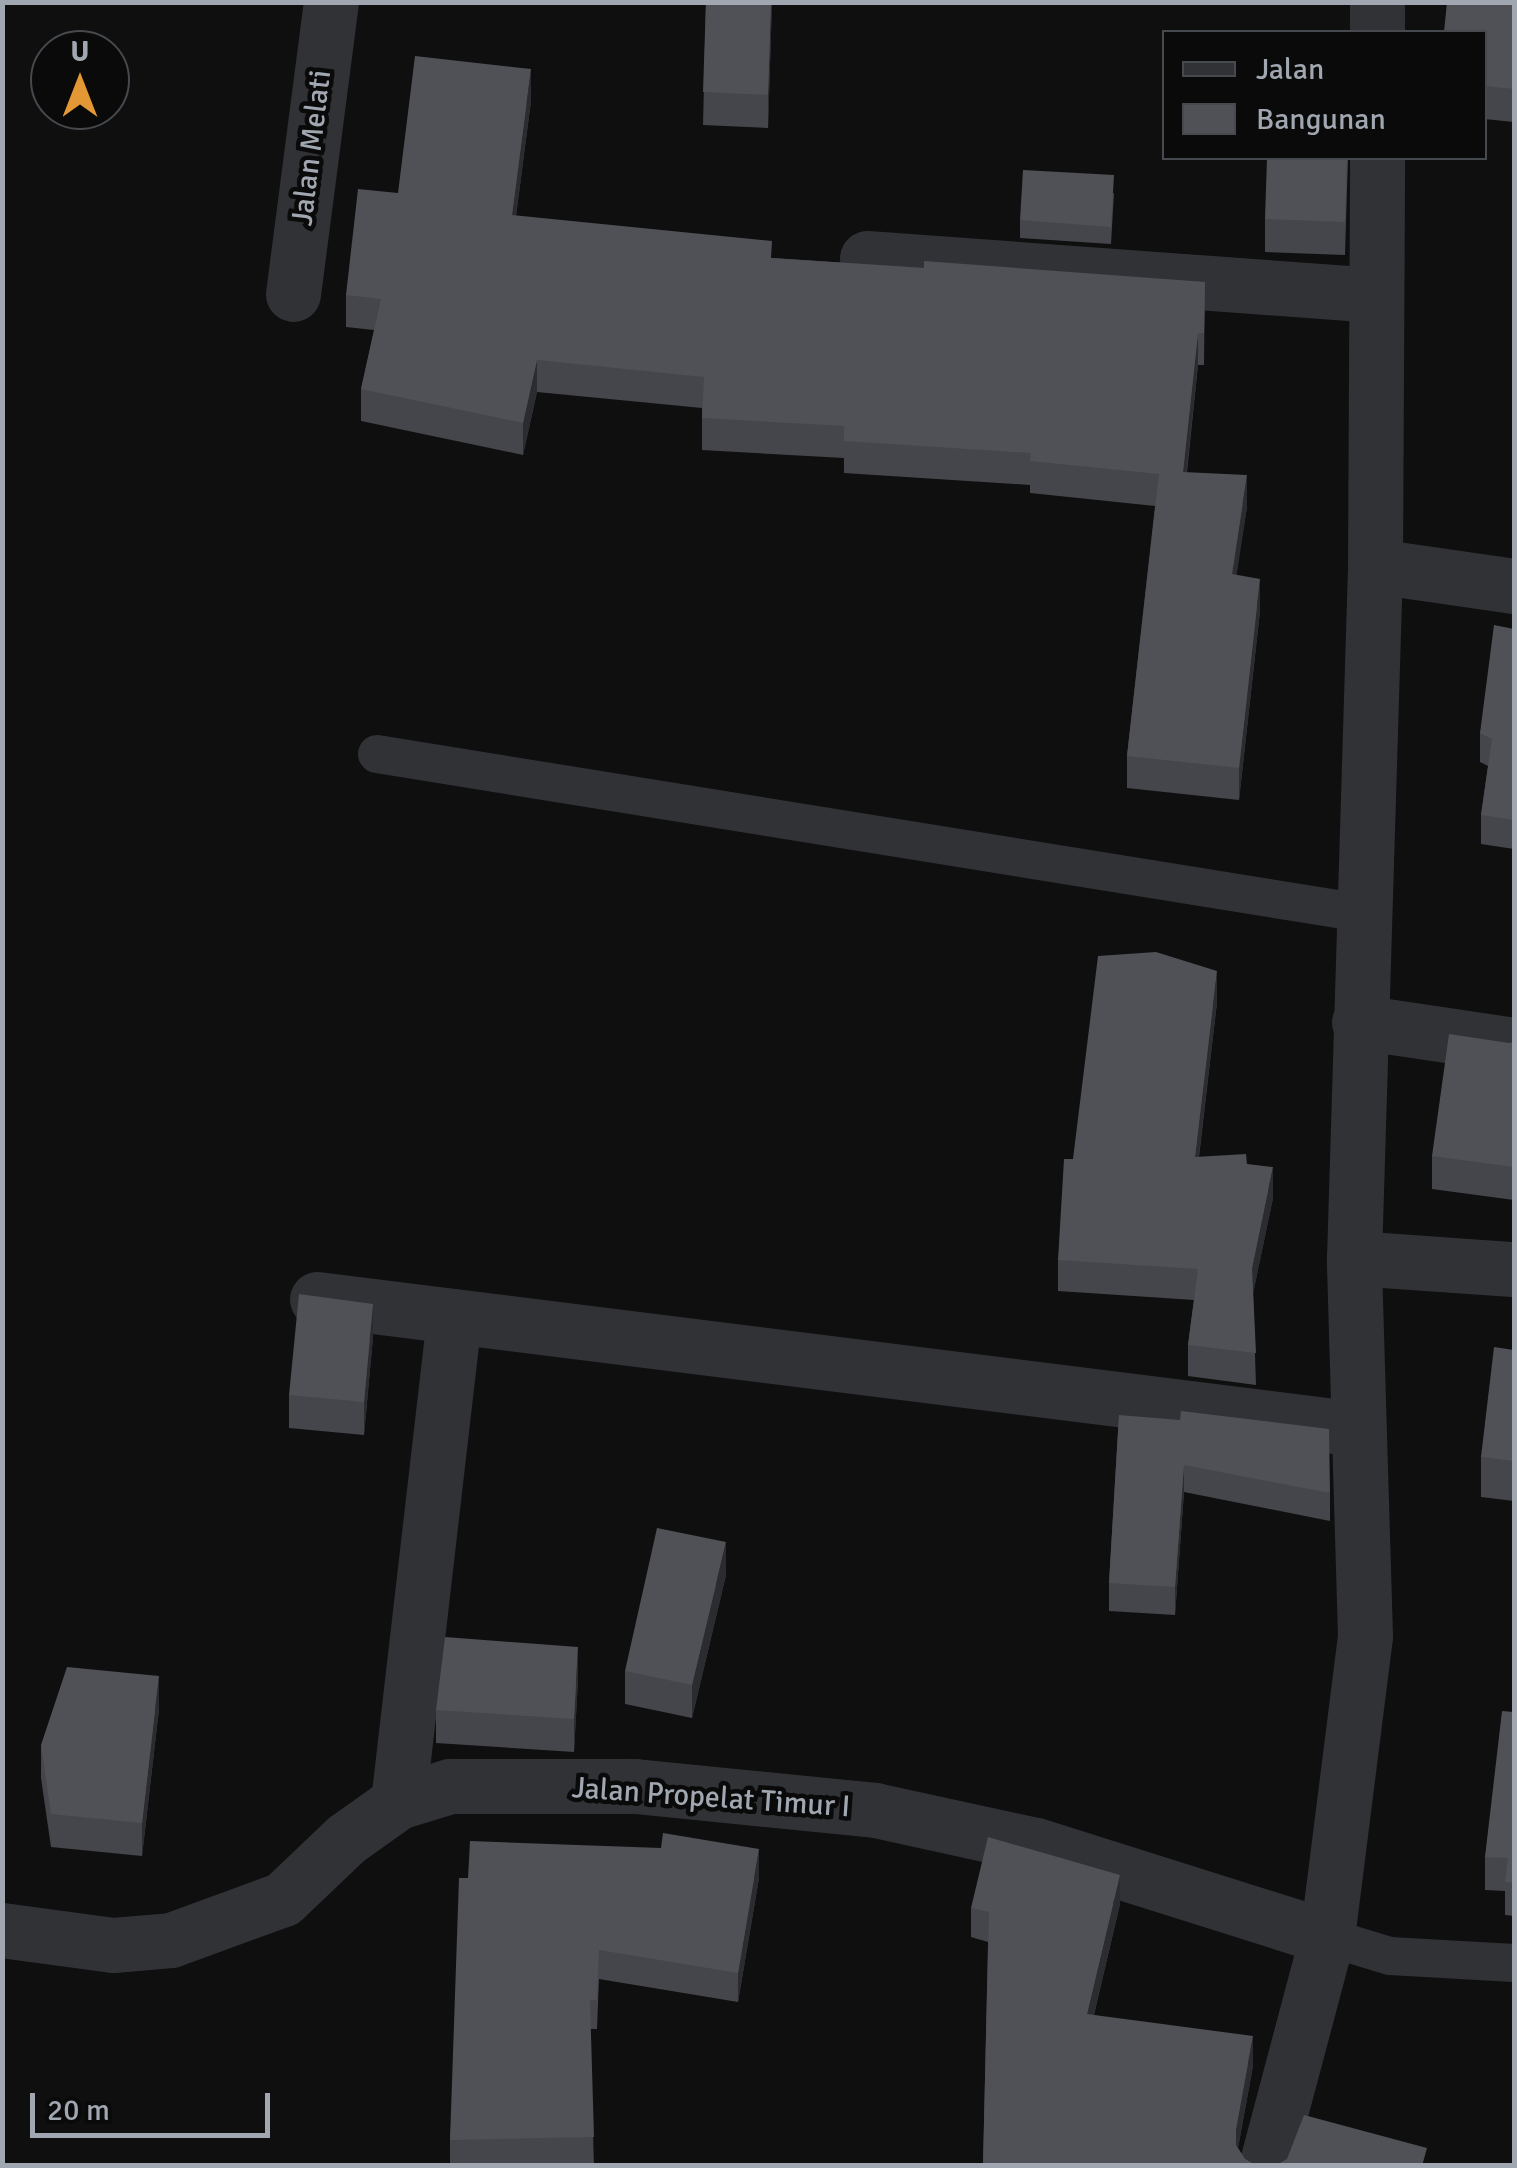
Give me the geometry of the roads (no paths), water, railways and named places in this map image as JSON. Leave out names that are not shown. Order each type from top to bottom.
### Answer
[{"type":"street","name":"Jalan Melati","points":[[293,294],[331,2]]},
{"type":"street","points":[[1377,2],[1377,30]]},
{"type":"street","points":[[1266,2166],[1328,1938],[1364,1636],[1354,1258],[1375,566],[1377,160]]},
{"type":"street","points":[[868,258],[1376,295]]},
{"type":"street","points":[[1375,566],[1514,586]]},
{"type":"street","points":[[1359,1022],[1514,1045]]},
{"type":"street","points":[[1354,1258],[1513,1269]]},
{"type":"street","points":[[317,1299],[1358,1429]]},
{"type":"street","points":[[398,1802],[454,1316]]},
{"type":"street","name":"Jalan Propelat Timur I","points":[[2,1930],[113,1945],[172,1940],[283,1899],[346,1839],[398,1802],[450,1786],[636,1786],[875,1810],[1036,1844],[1328,1938]]},
{"type":"lane","points":[[377,754],[1362,913]]},
{"type":"lane","points":[[1328,1938],[1390,1956],[1514,1962]]}]
